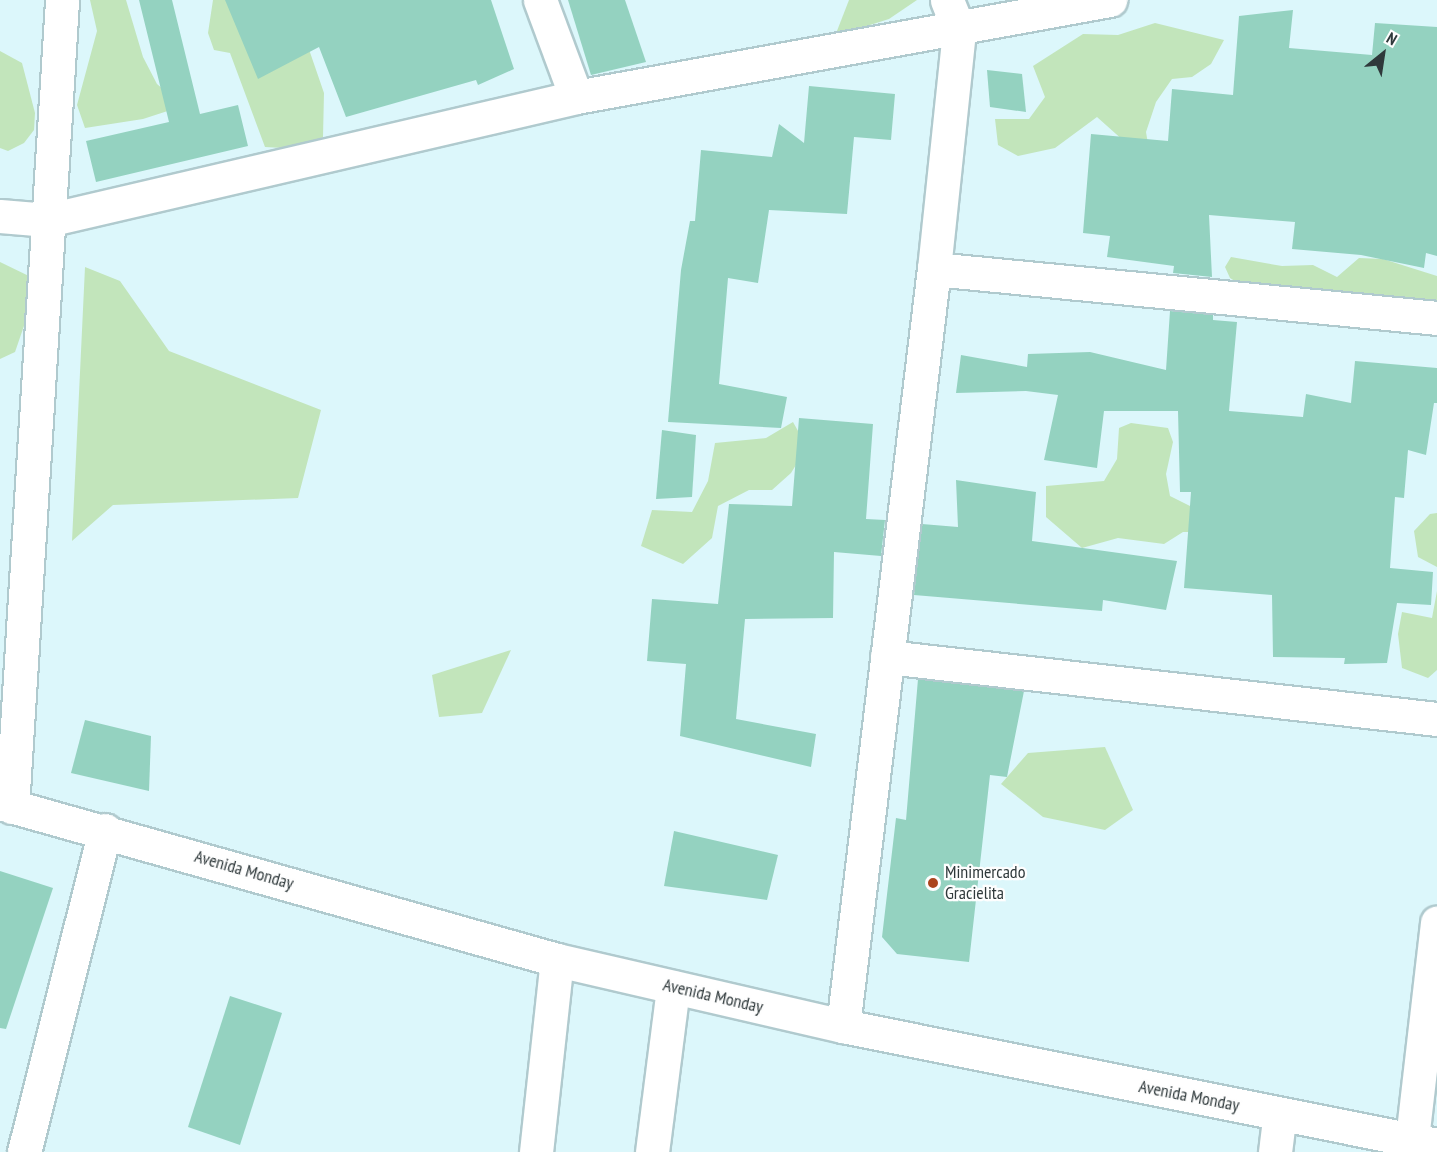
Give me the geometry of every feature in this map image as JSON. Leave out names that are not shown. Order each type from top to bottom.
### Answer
[{"type":"street","points":[[6,805],[62,0]]},
{"type":"street","points":[[540,0],[576,97]]},
{"type":"street","points":[[0,216],[48,220],[576,97],[953,15],[1110,0]]},
{"type":"street","points":[[843,1026],[934,269],[953,15]]},
{"type":"street","points":[[934,269],[1437,318]]},
{"type":"street","points":[[887,657],[1437,719]]},
{"type":"street","name":"Avenida Monday","points":[[6,805],[105,830],[557,960],[843,1026],[1424,1142]]},
{"type":"street","points":[[24,1152],[105,830]]},
{"type":"street","points":[[1424,1142],[1437,922]]},
{"type":"street","points":[[536,1152],[557,960]]},
{"type":"street","points":[[652,1152],[673,987]]},
{"type":"street","points":[[1275,1152],[1280,1114]]},
{"type":"green space","points":[[90,0],[126,0],[143,57],[157,84],[183,106],[143,119],[85,128],[77,105],[97,31]]},
{"type":"green space","points":[[213,0],[292,0],[324,93],[323,137],[301,149],[265,147],[230,53],[214,50],[208,33]]},
{"type":"green space","points":[[849,0],[917,0],[889,19],[835,36]]},
{"type":"green space","points":[[1155,23],[1224,40],[1211,64],[1192,77],[1172,79],[1156,102],[1146,132],[1150,156],[1125,142],[1097,117],[1055,148],[1018,156],[998,145],[995,119],[1029,119],[1045,97],[1033,66],[1083,34],[1118,35]]},
{"type":"green space","points":[[0,51],[22,63],[35,113],[34,130],[24,143],[8,151],[0,148]]},
{"type":"green space","points":[[1231,257],[1282,266],[1313,265],[1337,277],[1359,258],[1383,259],[1437,276],[1437,309],[1238,283],[1230,278],[1225,267]]},
{"type":"green space","points":[[0,262],[33,278],[26,320],[15,352],[0,359]]},
{"type":"green space","points":[[85,267],[120,281],[169,351],[321,410],[298,498],[113,505],[72,541]]},
{"type":"green space","points":[[793,422],[807,447],[791,473],[772,490],[749,490],[718,506],[712,538],[683,564],[641,546],[652,510],[692,512],[708,481],[715,443],[766,438]]},
{"type":"green space","points":[[1131,423],[1168,428],[1173,442],[1166,474],[1170,496],[1190,506],[1206,532],[1183,532],[1164,544],[1118,538],[1082,548],[1046,517],[1046,486],[1104,481],[1117,459],[1119,428]]},
{"type":"green space","points":[[1437,513],[1437,567],[1418,557],[1414,531],[1430,514]]},
{"type":"green space","points":[[1437,591],[1437,670],[1428,678],[1402,668],[1398,634],[1402,612],[1432,618]]},
{"type":"green space","points":[[511,650],[482,713],[439,717],[432,675]]},
{"type":"green space","points":[[1105,747],[1133,810],[1105,830],[1043,817],[1001,784],[1028,753]]},
{"type":"building","points":[[139,0],[172,0],[200,114],[238,105],[248,146],[96,182],[86,141],[169,122]]},
{"type":"building","points":[[225,0],[491,0],[514,69],[478,85],[476,80],[346,117],[319,47],[258,79]]},
{"type":"building","points":[[568,0],[625,0],[646,62],[591,75]]},
{"type":"building","points":[[1293,10],[1289,48],[1372,55],[1375,23],[1437,27],[1437,256],[1426,253],[1424,268],[1361,255],[1292,249],[1295,222],[1209,215],[1212,277],[1173,273],[1174,266],[1107,257],[1110,236],[1083,233],[1091,134],[1168,141],[1172,89],[1233,95],[1239,16]]},
{"type":"building","points":[[987,70],[1022,74],[1026,112],[990,107]]},
{"type":"building","points":[[809,86],[895,94],[891,140],[854,137],[847,214],[769,210],[758,283],[728,278],[719,384],[787,397],[781,428],[668,422],[681,270],[690,221],[695,221],[701,150],[772,157],[779,124],[804,143]]},
{"type":"building","points":[[1170,311],[1213,315],[1213,320],[1237,322],[1229,411],[1303,417],[1306,394],[1351,403],[1355,361],[1437,368],[1437,403],[1434,403],[1426,455],[1408,450],[1404,498],[1395,497],[1390,568],[1433,572],[1431,605],[1397,603],[1387,663],[1344,664],[1345,658],[1273,657],[1272,595],[1184,588],[1191,492],[1180,492],[1178,411],[1104,411],[1097,468],[1044,460],[1058,395],[1026,391],[956,393],[961,355],[1027,367],[1028,354],[1090,352],[1166,370]]},
{"type":"building","points":[[799,418],[873,424],[866,519],[885,520],[881,556],[834,552],[833,618],[745,619],[736,719],[816,734],[811,767],[680,736],[686,664],[647,661],[652,599],[718,604],[729,504],[792,506]]},
{"type":"building","points":[[662,430],[696,435],[692,497],[656,499]]},
{"type":"building","points":[[956,480],[1036,492],[1032,541],[1177,561],[1166,610],[1103,600],[1102,611],[914,595],[922,524],[958,527]]},
{"type":"building","points":[[918,679],[1024,691],[1007,777],[990,775],[969,962],[897,954],[882,937],[896,818],[906,820]]},
{"type":"building","points":[[85,720],[151,736],[149,791],[71,773]]},
{"type":"building","points":[[674,831],[778,855],[767,900],[664,886]]},
{"type":"building","points":[[0,871],[53,888],[6,1029],[0,1028]]},
{"type":"building","points":[[230,996],[282,1013],[240,1145],[188,1127]]},
{"type":"place","name":"Minimercado Gracielita","points":[[933,883]]}]
